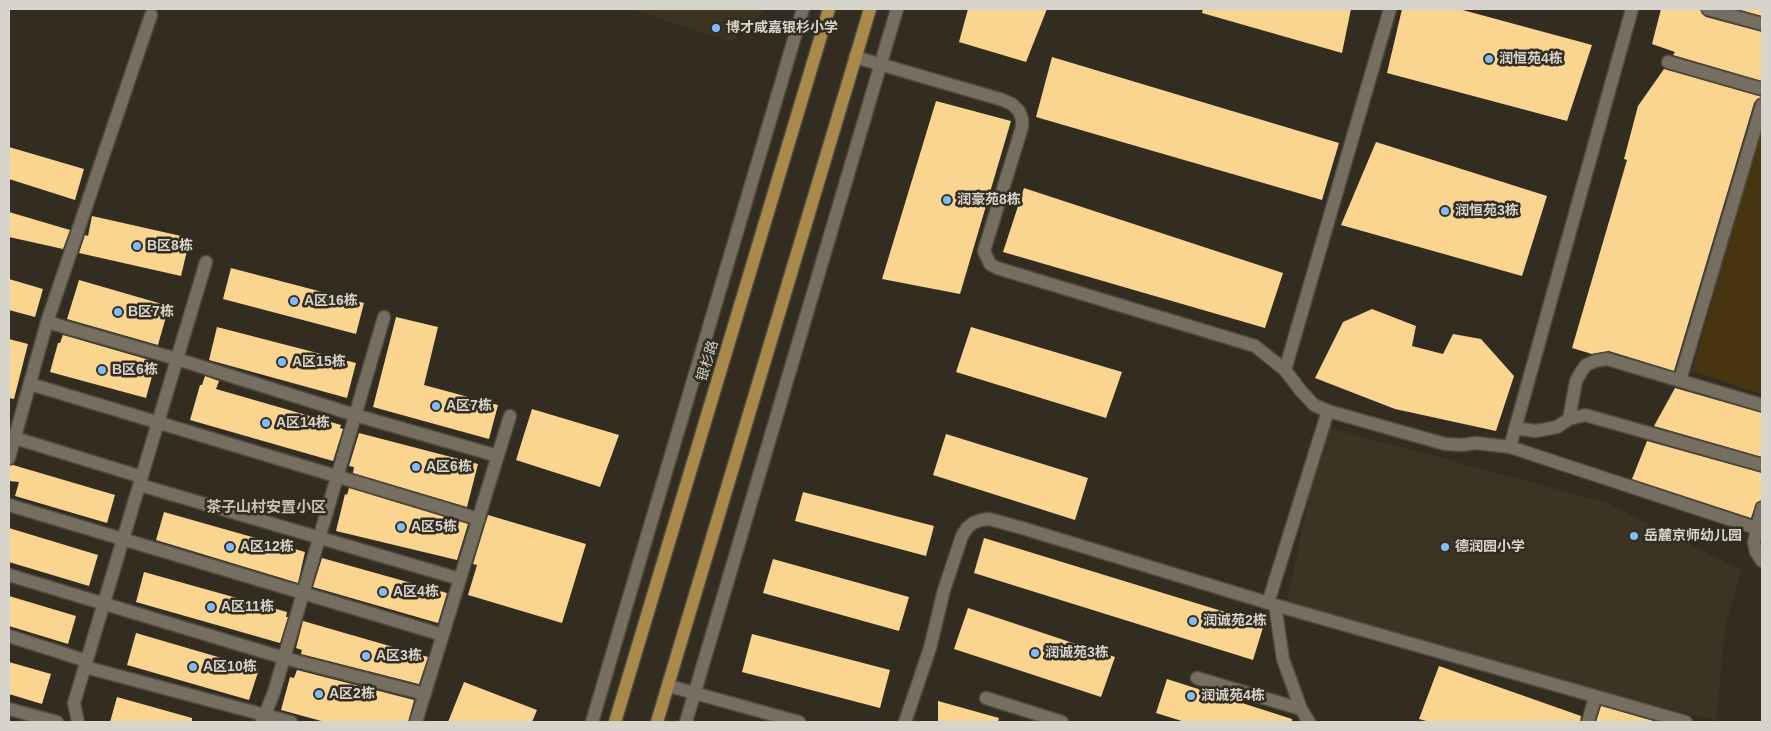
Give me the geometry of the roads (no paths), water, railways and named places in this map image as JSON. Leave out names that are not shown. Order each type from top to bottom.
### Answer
[{"type":"main road","name":"银杉路","points":[[615,722],[829,9]]},
{"type":"main road","points":[[657,722],[870,9]]},
{"type":"street","name":"银杉路","points":[[592,722],[803,9]]},
{"type":"street","points":[[686,722],[897,9]]},
{"type":"street","points":[[1285,370],[1390,9]]},
{"type":"street","points":[[1510,447],[1632,9]]},
{"type":"street","points":[[1708,9],[1762,24]]},
{"type":"street","points":[[9,458],[47,322],[151,15]]},
{"type":"street","points":[[855,57],[1003,100],[1012,104],[1019,111],[1022,127],[985,244],[984,251],[990,264],[1006,272],[1255,346],[1285,370],[1314,405],[1328,411],[1445,444],[1492,444],[1510,447],[1759,529]]},
{"type":"street","points":[[1668,62],[1762,88]]},
{"type":"street","points":[[1680,380],[1762,105]]},
{"type":"street","points":[[9,708],[56,722],[74,703],[206,262]]},
{"type":"street","points":[[263,719],[284,658],[384,316]]},
{"type":"street","points":[[47,322],[177,359],[498,456]]},
{"type":"street","points":[[1569,419],[1576,381],[1586,365],[1607,359],[1762,405]]},
{"type":"street","points":[[30,384],[479,519]]},
{"type":"street","points":[[1309,722],[1302,709],[1283,659],[1271,604],[1328,411]]},
{"type":"street","points":[[1515,428],[1535,431],[1557,426],[1569,419],[1584,415],[1593,416],[1762,464]]},
{"type":"street","points":[[416,722],[510,416]]},
{"type":"street","points":[[14,438],[319,538],[460,579]]},
{"type":"street","points":[[9,505],[443,635]]},
{"type":"street","points":[[1762,508],[1759,529],[1754,542],[1756,552],[1762,561]]},
{"type":"street","points":[[905,722],[930,648],[944,590],[962,536],[967,528],[981,520],[989,519],[1271,604],[1686,722]]},
{"type":"street","points":[[9,575],[284,658],[425,694]]},
{"type":"street","points":[[9,636],[86,664],[263,719],[291,722]]},
{"type":"street","points":[[1197,678],[1302,709]]},
{"type":"street","points":[[669,686],[799,722]]},
{"type":"street","points":[[1588,722],[1595,697]]},
{"type":"street","points":[[986,698],[1062,722]]},
{"type":"street","points":[[74,703],[78,722]]},
{"type":"place","name":"博才咸嘉银杉小学","points":[[716,28]]},
{"type":"place","name":"润恒苑4栋","points":[[1489,59]]},
{"type":"place","name":"润豪苑8栋","points":[[947,200]]},
{"type":"place","name":"润恒苑3栋","points":[[1445,211]]},
{"type":"place","name":"B区8栋","points":[[137,246]]},
{"type":"place","name":"A区16栋","points":[[294,301]]},
{"type":"place","name":"B区7栋","points":[[118,312]]},
{"type":"place","name":"A区15栋","points":[[282,362]]},
{"type":"place","name":"B区6栋","points":[[102,370]]},
{"type":"place","name":"A区7栋","points":[[436,406]]},
{"type":"place","name":"A区14栋","points":[[266,423]]},
{"type":"place","name":"A区6栋","points":[[416,467]]},
{"type":"place","name":"A区5栋","points":[[401,527]]},
{"type":"place","name":"岳麓京师幼儿园","points":[[1634,536]]},
{"type":"place","name":"A区12栋","points":[[230,547]]},
{"type":"place","name":"德润园小学","points":[[1445,547]]},
{"type":"place","name":"A区4栋","points":[[383,592]]},
{"type":"place","name":"A区11栋","points":[[211,607]]},
{"type":"place","name":"润诚苑2栋","points":[[1193,621]]},
{"type":"place","name":"润诚苑3栋","points":[[1035,653]]},
{"type":"place","name":"A区3栋","points":[[366,656]]},
{"type":"place","name":"A区10栋","points":[[193,667]]},
{"type":"place","name":"A区2栋","points":[[319,694]]},
{"type":"place","name":"润诚苑4栋","points":[[1191,696]]},
{"type":"district","name":"茶子山村安置小区","points":[[266,508]]}]
